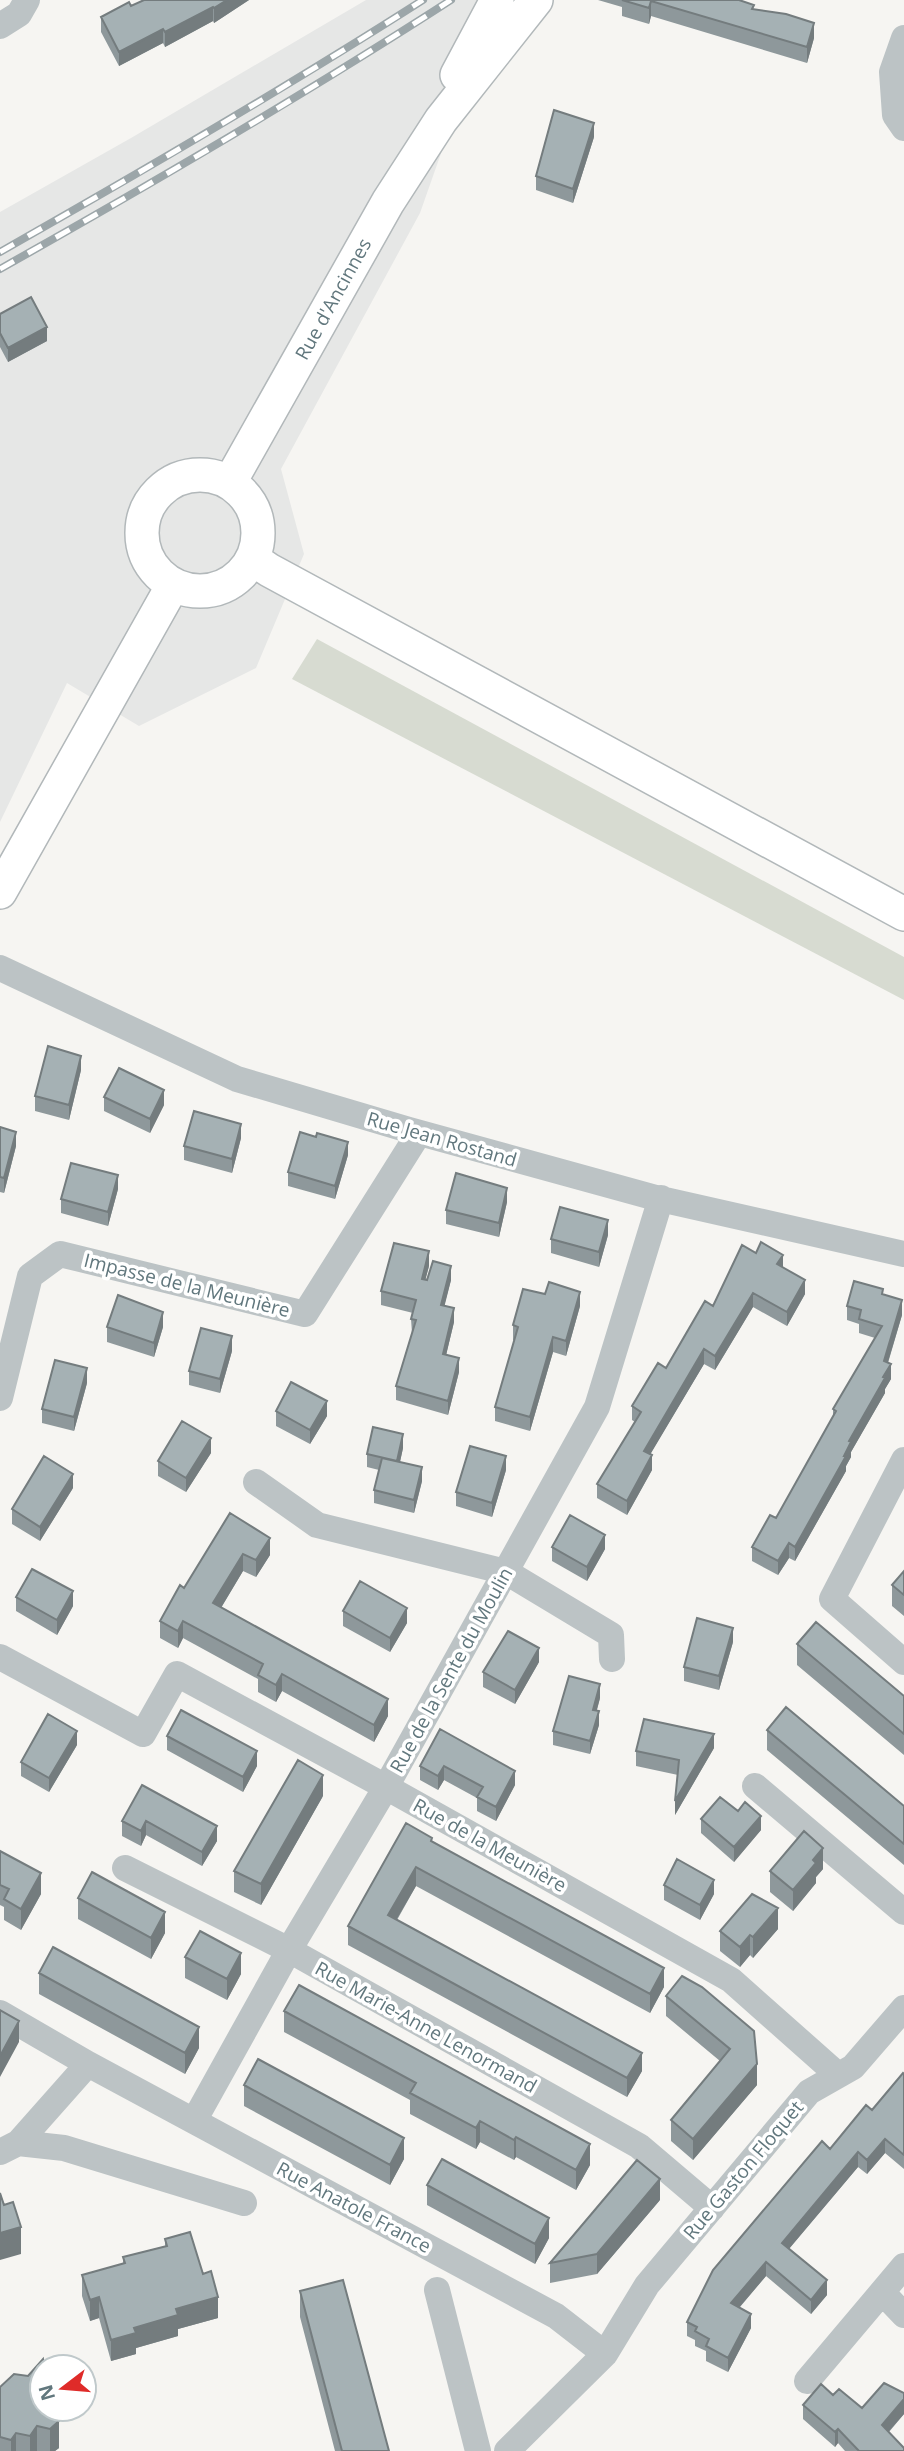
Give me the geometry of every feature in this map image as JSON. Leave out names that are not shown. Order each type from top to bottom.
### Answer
[{"type":"main road","name":"Rue d'Ancinnes","points":[[230,482],[388,202],[440,120],[536,0]]},
{"type":"main road","name":"Rue d'Ancinnes","points":[[440,120],[448,92],[501,5]]},
{"type":"main road","points":[[194,474],[212,475],[230,482],[244,493],[259,524],[259,542],[253,559],[242,574],[228,585],[210,591],[191,591],[173,585],[158,574],[147,558],[142,541],[142,522],[149,504],[160,489],[176,479],[194,474]]},
{"type":"main road","points":[[253,559],[904,914]]},
{"type":"main road","points":[[0,892],[173,585]]},
{"type":"street","points":[[0,26],[19,14],[27,0]]},
{"type":"street","points":[[904,38],[892,72],[895,115],[904,128]]},
{"type":"street","name":"Rue Jean Rostand","points":[[0,968],[237,1079],[419,1133],[661,1198],[904,1254]]},
{"type":"street","name":"Impasse de la Meunière","points":[[0,1398],[30,1276],[60,1254],[305,1314],[419,1133]]},
{"type":"street","name":"Rue de la Sente du Moulin","points":[[194,2121],[289,1950],[386,1787],[597,1407],[661,1198]]},
{"type":"street","points":[[904,1460],[832,1599],[904,1662]]},
{"type":"street","points":[[256,1482],[317,1525],[506,1572],[611,1635],[612,1659]]},
{"type":"street","name":"Rue de la Meunière","points":[[0,1657],[143,1734],[177,1674],[732,1980],[838,2075]]},
{"type":"street","points":[[755,1786],[904,1913]]},
{"type":"street","name":"Rue Marie-Anne Lenormand","points":[[125,1868],[289,1950],[639,2146],[712,2208]]},
{"type":"street","name":"Rue Anatole France","points":[[0,2013],[89,2064],[556,2316],[605,2354]]},
{"type":"street","name":"Rue Gaston Floquet","points":[[605,2354],[647,2285],[809,2092],[853,2067],[902,2014]]},
{"type":"street","points":[[9,2148],[89,2064]]},
{"type":"street","points":[[9,2148],[64,2148],[244,2203]]},
{"type":"street","points":[[807,2381],[904,2266]]},
{"type":"street","points":[[437,2290],[478,2451]]},
{"type":"street","points":[[882,2292],[904,2315]]},
{"type":"street","points":[[508,2451],[605,2354]]},
{"type":"shaded area","points":[[366,0],[495,0],[420,213],[281,469],[304,554],[256,668],[139,726],[67,683],[0,822],[0,212]]},
{"type":"shaded area","points":[[317,639],[904,957],[904,1000],[292,679]]},
{"type":"building","points":[[144,0],[227,0],[119,52],[101,17],[129,2],[131,6]]},
{"type":"building","points":[[622,0],[739,0],[754,5],[752,9],[786,14],[814,23],[807,47],[651,1],[649,8]]},
{"type":"building","points":[[554,110],[594,123],[573,189],[536,176]]},
{"type":"building","points":[[31,297],[47,327],[8,348],[0,333],[0,314]]},
{"type":"building","points":[[48,1046],[81,1056],[69,1105],[35,1096]]},
{"type":"building","points":[[119,1068],[164,1090],[150,1119],[104,1097]]},
{"type":"building","points":[[194,1111],[241,1124],[232,1159],[184,1146]]},
{"type":"building","points":[[0,1127],[16,1132],[4,1178],[0,1177]]},
{"type":"building","points":[[300,1132],[316,1137],[317,1133],[348,1142],[335,1186],[288,1172]]},
{"type":"building","points":[[71,1163],[118,1175],[108,1212],[61,1199]]},
{"type":"building","points":[[456,1173],[507,1188],[499,1223],[446,1210]]},
{"type":"building","points":[[560,1207],[608,1220],[599,1252],[551,1239]]},
{"type":"building","points":[[761,1242],[783,1255],[777,1264],[805,1280],[787,1312],[753,1293],[715,1356],[704,1349],[644,1451],[652,1455],[627,1501],[597,1484],[641,1412],[632,1406],[658,1363],[666,1368],[705,1301],[713,1306],[742,1245],[756,1253]]},
{"type":"building","points":[[394,1243],[429,1251],[422,1279],[427,1280],[433,1261],[451,1266],[441,1305],[454,1308],[443,1354],[459,1358],[448,1401],[396,1386],[416,1320],[411,1319],[416,1300],[381,1291]]},
{"type":"building","points":[[854,1281],[883,1289],[882,1294],[902,1300],[884,1361],[891,1364],[849,1441],[851,1442],[846,1456],[795,1547],[789,1543],[778,1561],[752,1547],[770,1515],[776,1518],[836,1411],[833,1409],[882,1326],[859,1319],[861,1310],[847,1306]]},
{"type":"building","points":[[549,1282],[580,1292],[566,1341],[553,1337],[530,1417],[495,1407],[518,1327],[513,1325],[523,1289],[545,1294]]},
{"type":"building","points":[[118,1295],[163,1312],[154,1343],[107,1327]]},
{"type":"building","points":[[201,1328],[232,1336],[220,1379],[189,1371]]},
{"type":"building","points":[[55,1360],[87,1368],[74,1417],[42,1409]]},
{"type":"building","points":[[291,1382],[327,1401],[310,1430],[276,1411]]},
{"type":"building","points":[[182,1421],[211,1438],[186,1478],[158,1461]]},
{"type":"building","points":[[373,1427],[403,1434],[397,1461],[367,1454]]},
{"type":"building","points":[[470,1446],[506,1456],[492,1503],[456,1492]]},
{"type":"building","points":[[44,1456],[73,1474],[40,1527],[12,1509]]},
{"type":"building","points":[[382,1458],[422,1467],[414,1500],[374,1490]]},
{"type":"building","points":[[230,1513],[270,1538],[256,1560],[243,1554],[213,1603],[388,1699],[374,1725],[282,1674],[276,1685],[258,1675],[263,1664],[183,1621],[178,1631],[160,1621],[180,1585],[184,1588]]},
{"type":"building","points":[[570,1515],[605,1535],[587,1567],[552,1547]]},
{"type":"building","points":[[32,1569],[73,1591],[57,1620],[16,1597]]},
{"type":"building","points":[[904,1571],[904,1595],[892,1585]]},
{"type":"building","points":[[360,1581],[407,1608],[390,1638],[343,1611]]},
{"type":"building","points":[[697,1618],[733,1628],[719,1676],[684,1667]]},
{"type":"building","points":[[816,1622],[904,1696],[904,1734],[797,1644]]},
{"type":"building","points":[[508,1631],[539,1648],[515,1690],[483,1672]]},
{"type":"building","points":[[569,1676],[600,1684],[593,1710],[599,1711],[590,1741],[553,1731]]},
{"type":"building","points":[[786,1707],[904,1806],[904,1844],[767,1730]]},
{"type":"building","points":[[181,1710],[257,1751],[243,1777],[167,1736]]},
{"type":"building","points":[[48,1714],[77,1731],[49,1778],[21,1762]]},
{"type":"building","points":[[644,1719],[714,1734],[675,1801],[679,1760],[636,1751]]},
{"type":"building","points":[[440,1729],[515,1771],[496,1807],[477,1797],[483,1787],[444,1766],[438,1776],[420,1766]]},
{"type":"building","points":[[298,1760],[323,1775],[261,1884],[234,1871]]},
{"type":"building","points":[[142,1785],[217,1826],[202,1852],[146,1821],[141,1831],[122,1821]]},
{"type":"building","points":[[720,1797],[738,1811],[745,1802],[761,1816],[734,1847],[701,1819]]},
{"type":"building","points":[[406,1823],[432,1838],[431,1841],[664,1968],[650,1994],[416,1867],[388,1915],[642,2053],[627,2078],[348,1926]]},
{"type":"building","points":[[804,1831],[823,1848],[813,1860],[816,1863],[793,1890],[770,1871]]},
{"type":"building","points":[[0,1851],[41,1873],[21,1909],[4,1899],[9,1889],[0,1885]]},
{"type":"building","points":[[677,1859],[714,1880],[700,1905],[664,1885]]},
{"type":"building","points":[[92,1872],[165,1912],[151,1938],[78,1898]]},
{"type":"building","points":[[752,1894],[778,1908],[753,1937],[750,1935],[740,1947],[720,1931]]},
{"type":"building","points":[[200,1931],[241,1953],[227,1979],[185,1957]]},
{"type":"building","points":[[53,1947],[199,2027],[185,2053],[39,1973]]},
{"type":"building","points":[[682,1976],[702,1987],[754,2031],[757,2064],[693,2139],[671,2120],[730,2049],[666,1996]]},
{"type":"building","points":[[299,1985],[590,2144],[576,2170],[516,2137],[514,2140],[480,2121],[476,2128],[410,2093],[416,2083],[284,2011]]},
{"type":"building","points":[[0,2010],[19,2021],[0,2056]]},
{"type":"building","points":[[258,2059],[404,2138],[390,2165],[244,2085]]},
{"type":"building","points":[[903,2073],[904,2155],[885,2139],[867,2160],[858,2152],[782,2243],[827,2280],[811,2300],[766,2262],[731,2303],[751,2314],[728,2358],[706,2346],[709,2339],[695,2331],[697,2327],[687,2322],[713,2270],[822,2141],[830,2149],[866,2105],[872,2110]]},
{"type":"building","points":[[442,2159],[549,2218],[535,2244],[427,2185]]},
{"type":"building","points":[[637,2160],[660,2179],[597,2254],[550,2263]]},
{"type":"building","points":[[0,2193],[4,2205],[13,2202],[21,2227],[0,2233]]},
{"type":"building","points":[[190,2232],[203,2274],[211,2271],[218,2297],[176,2309],[178,2315],[134,2328],[136,2333],[111,2340],[99,2297],[90,2300],[82,2275],[125,2263],[123,2257],[167,2246],[165,2239]]},
{"type":"building","points":[[343,2280],[389,2451],[342,2451],[300,2291]]},
{"type":"building","points":[[14,2374],[28,2376],[28,2423],[57,2423],[50,2429],[37,2426],[30,2436],[16,2433],[11,2440],[0,2437],[0,2387]]},
{"type":"building","points":[[884,2383],[904,2393],[904,2399],[882,2425],[904,2451],[859,2451],[838,2429],[835,2432],[803,2405],[821,2384],[833,2395],[839,2389],[862,2408]]},
{"type":"railway","points":[[0,252],[213,129],[423,0]]},
{"type":"railway","points":[[0,269],[228,138],[451,0]]}]
